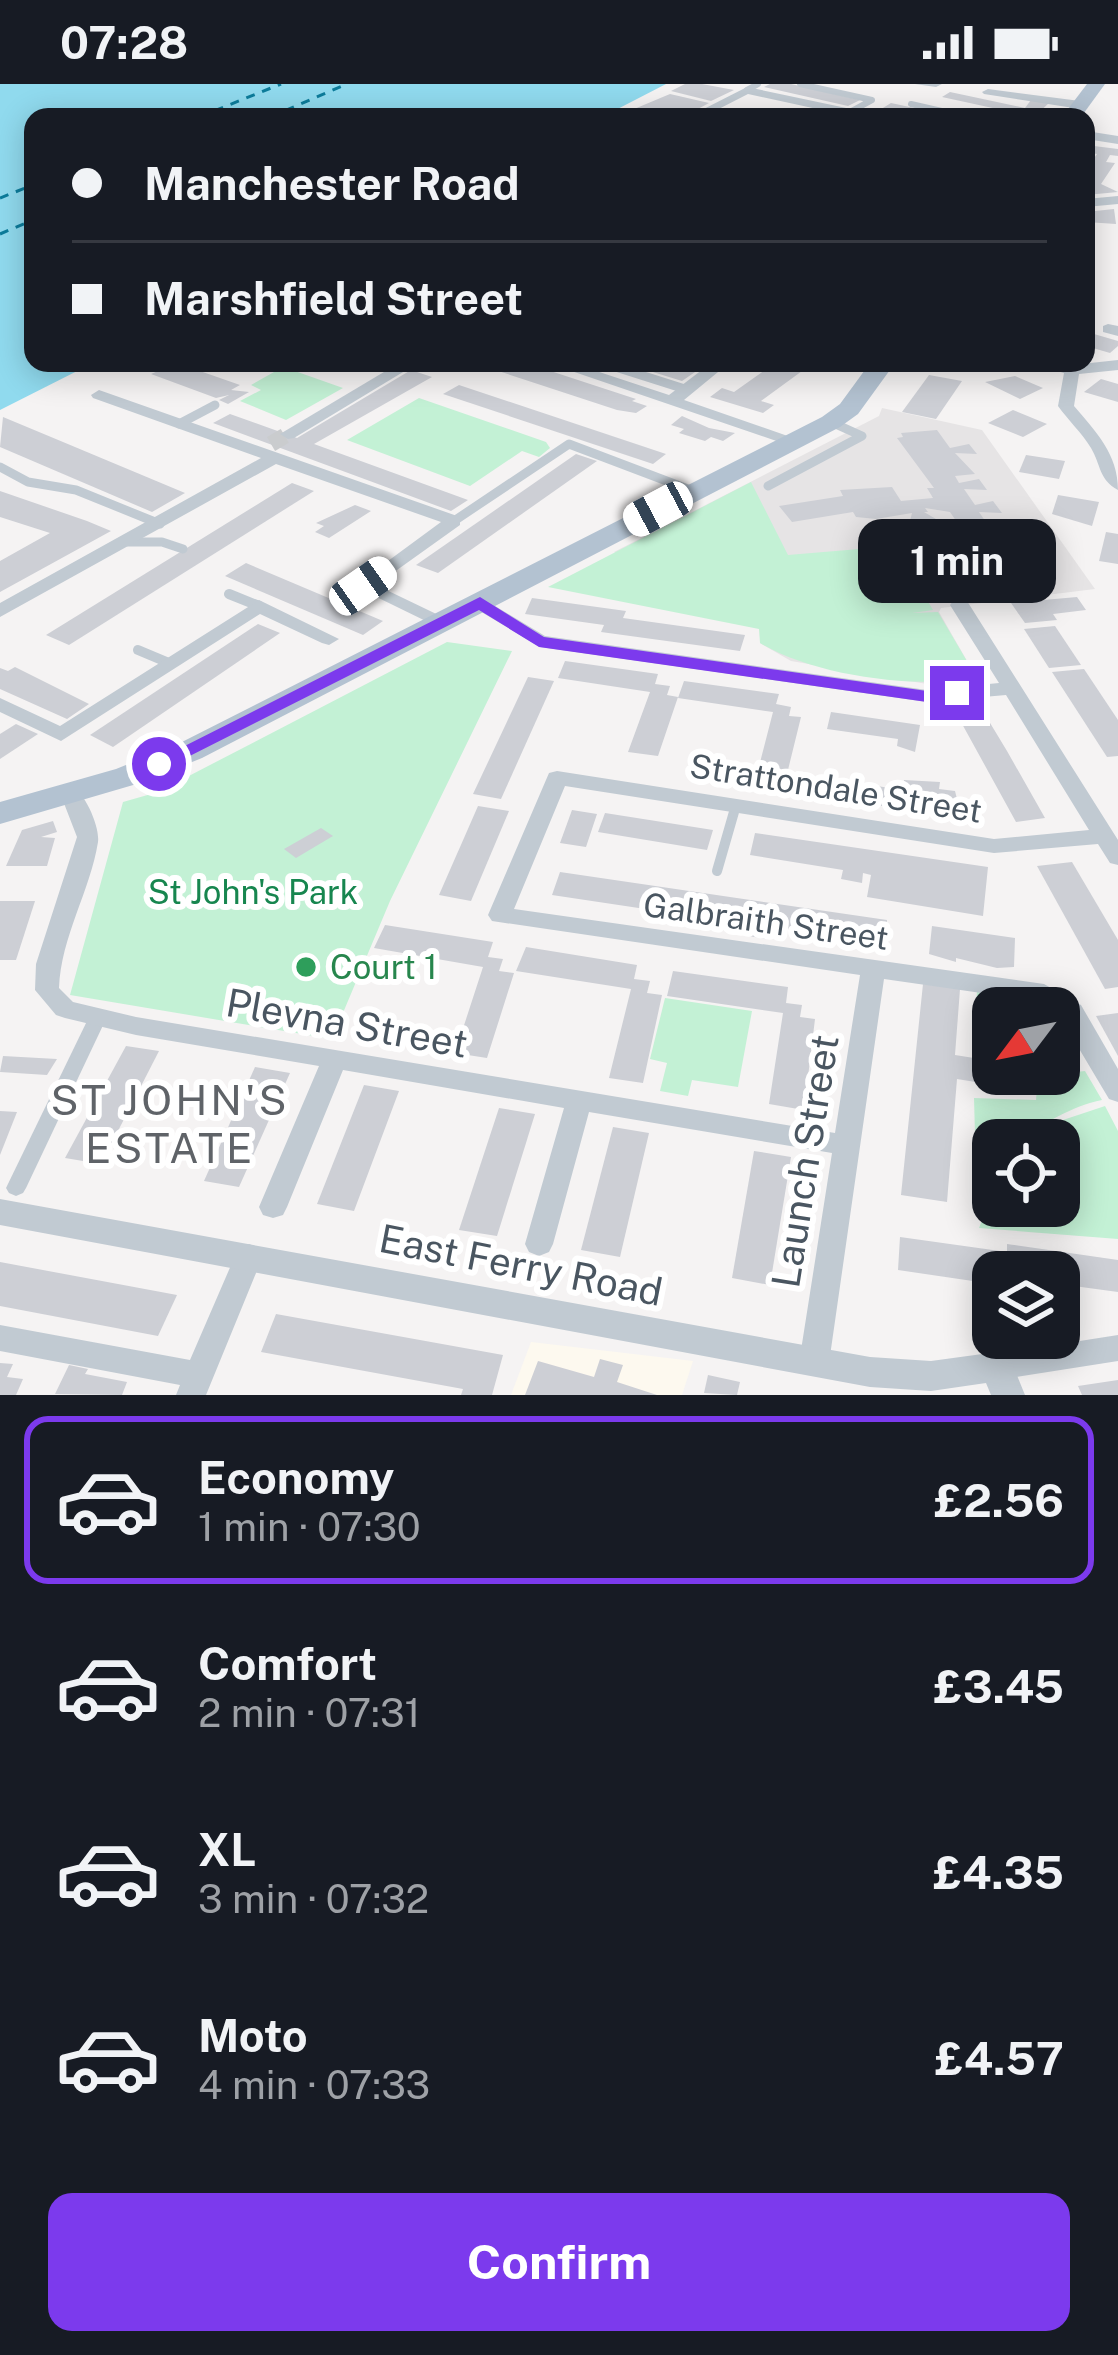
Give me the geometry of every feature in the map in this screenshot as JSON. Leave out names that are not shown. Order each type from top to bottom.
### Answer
[{"type":"main road","points":[[0,813],[190,751],[693,491],[763,472],[794,441],[849,409],[876,372]]},
{"type":"street","points":[[712,108],[753,87],[834,108]]},
{"type":"street","points":[[988,92],[1062,108]]},
{"type":"street","points":[[288,434],[395,372]]},
{"type":"street","points":[[591,372],[680,395],[794,441]]},
{"type":"street","points":[[680,395],[709,372]]},
{"type":"street","points":[[1072,372],[1068,413],[1101,449],[1108,473],[1118,485]]},
{"type":"street","points":[[100,395],[454,521]]},
{"type":"street","points":[[0,611],[160,524],[267,451]]},
{"type":"street","points":[[443,622],[363,586],[454,521]]},
{"type":"street","points":[[480,603],[539,641],[927,696],[1012,688]]},
{"type":"street","points":[[960,605],[1118,858]]},
{"type":"street","points":[[0,704],[61,735],[259,606],[328,639]]},
{"type":"street","name":"Strattondale Street","points":[[557,778],[994,847],[1104,836]]},
{"type":"street","name":"Galbraith Street","points":[[557,778],[500,915],[1044,993],[1072,1011],[1118,1092]]},
{"type":"street","name":"Plevna Street","points":[[71,793],[88,837],[48,964],[47,990],[64,1009],[97,1019],[848,1145]]},
{"type":"street","name":"Launch Street","points":[[814,1363],[873,970]]},
{"type":"street","points":[[8,1200],[97,1019]]},
{"type":"street","points":[[273,1207],[334,1060]]},
{"type":"street","points":[[538,1244],[579,1102]]},
{"type":"street","name":"East Ferry Road","points":[[8,1200],[249,1256],[814,1363],[1003,1381]]},
{"type":"street","points":[[0,1338],[195,1385],[249,1256]]},
{"type":"street","points":[[1003,1381],[1118,1348]]},
{"type":"lane","points":[[800,84],[872,100],[857,108]]},
{"type":"lane","points":[[911,104],[928,108]]},
{"type":"lane","points":[[625,372],[680,395]]},
{"type":"lane","points":[[179,424],[215,405]]},
{"type":"lane","points":[[763,472],[788,474],[862,436],[831,422]]},
{"type":"lane","points":[[454,521],[569,444],[693,491]]},
{"type":"lane","points":[[0,467],[28,482],[76,490],[160,524]]},
{"type":"lane","points":[[763,472],[788,474]]},
{"type":"lane","points":[[128,542],[162,542],[183,549]]},
{"type":"lane","points":[[229,594],[259,606]]},
{"type":"lane","points":[[138,650],[169,663]]},
{"type":"lane","points":[[717,871],[736,805]]},
{"type":"shaded area","points":[[882,408],[982,430],[1095,589],[941,608],[974,673],[968,680],[927,684],[791,661],[760,643],[760,629],[614,552],[879,416]]},
{"type":"shaded area","points":[[531,1342],[693,1361],[682,1395],[511,1395]]},
{"type":"green space","points":[[274,372],[298,372],[343,388],[286,420],[240,401],[261,390],[251,385]]},
{"type":"green space","points":[[419,398],[546,442],[550,448],[539,457],[522,451],[470,486],[347,440]]},
{"type":"green space","points":[[751,482],[788,555],[895,546],[933,610],[912,613],[938,612],[974,673],[968,680],[917,682],[833,671],[760,643],[759,629],[548,587]]},
{"type":"green space","name":"St John's Park","points":[[447,642],[512,651],[390,901],[332,1039],[70,995],[123,802],[158,792]]},
{"type":"green space","points":[[665,998],[752,1011],[738,1087],[692,1080],[688,1096],[660,1091],[667,1063],[650,1059]]},
{"type":"green space","points":[[1085,1071],[1102,1100],[1052,1119],[975,1119],[974,1098],[1036,1100],[1036,1095],[1080,1095],[1080,1072]]},
{"type":"green space","points":[[1105,1106],[1118,1131],[1118,1239],[979,1228],[1080,1227],[1080,1119],[1066,1119]]},
{"type":"water","points":[[0,84],[666,84],[619,108],[24,108],[24,372],[75,372],[0,410]]},
{"type":"building","points":[[685,84],[734,90],[711,101],[671,91]]},
{"type":"building","points":[[791,84],[860,100],[848,106],[764,87]]},
{"type":"building","points":[[950,92],[1025,108],[993,108],[942,97]]},
{"type":"building","points":[[670,94],[709,103],[700,108],[637,108]]},
{"type":"building","points":[[1031,100],[1049,103],[1044,108],[1025,108]]},
{"type":"building","points":[[1095,146],[1118,149],[1118,156],[1110,155],[1106,162],[1115,163],[1101,184],[1118,192],[1095,194]]},
{"type":"building","points":[[1114,209],[1116,224],[1095,223],[1095,211]]},
{"type":"building","points":[[1095,334],[1118,341],[1110,353],[1095,349]]},
{"type":"building","points":[[203,372],[240,385],[231,390],[249,392],[228,404],[219,400],[229,395],[216,398],[151,374]]},
{"type":"building","points":[[408,372],[432,377],[314,444],[468,500],[451,511],[213,423],[230,414],[297,438]]},
{"type":"building","points":[[501,372],[554,372],[647,406],[636,413]]},
{"type":"building","points":[[653,372],[695,372],[682,381]]},
{"type":"building","points":[[762,372],[801,372],[761,401],[774,405],[763,413],[710,397],[722,388],[734,392]]},
{"type":"building","points":[[929,375],[962,381],[936,419],[902,412]]},
{"type":"building","points":[[1015,376],[1043,388],[1020,399],[985,382]]},
{"type":"building","points":[[1101,379],[1118,384],[1118,402],[1084,392]]},
{"type":"building","points":[[459,385],[666,454],[653,464],[443,394]]},
{"type":"building","points":[[1013,410],[1047,424],[1023,437],[988,423]]},
{"type":"building","points":[[682,416],[735,433],[723,441],[711,437],[705,441],[679,433],[684,429],[671,425]]},
{"type":"building","points":[[3,417],[185,493],[152,512],[0,447]]},
{"type":"building","points":[[937,430],[950,448],[969,444],[977,454],[955,453],[975,474],[955,476],[959,483],[979,479],[987,490],[964,489],[975,505],[993,501],[1002,513],[979,512],[990,528],[1010,523],[1019,536],[994,535],[1001,545],[1021,543],[1047,581],[999,586],[950,512],[925,508],[936,519],[934,525],[920,526],[910,521],[912,513],[876,519],[856,517],[853,512],[792,522],[779,506],[843,496],[840,490],[892,487],[901,501],[933,498],[927,488],[934,488],[897,438],[903,437],[901,433]]},
{"type":"building","points":[[576,454],[597,461],[438,573],[416,565]]},
{"type":"building","points":[[1026,455],[1065,461],[1059,479],[1019,472]]},
{"type":"building","points":[[292,483],[314,491],[69,645],[46,635]]},
{"type":"building","points":[[0,491],[111,531],[0,592],[0,561],[50,533],[0,517]]},
{"type":"building","points":[[1058,495],[1099,502],[1092,526],[1052,514]]},
{"type":"building","points":[[355,505],[371,511],[329,538],[315,532],[324,526],[316,523]]},
{"type":"building","points":[[1106,532],[1118,534],[1118,564],[1099,561]]},
{"type":"building","points":[[927,555],[940,577],[925,578],[928,583],[920,584],[904,557]]},
{"type":"building","points":[[246,563],[383,621],[363,635],[225,576]]},
{"type":"building","points":[[1077,597],[1086,610],[1053,614],[1057,620],[1025,623],[1011,603]]},
{"type":"building","points":[[532,598],[626,611],[623,618],[745,635],[740,651],[601,632],[604,625],[525,614]]},
{"type":"building","points":[[258,624],[280,633],[113,747],[90,735]]},
{"type":"building","points":[[1055,626],[1081,665],[1049,668],[1024,629]]},
{"type":"building","points":[[565,661],[658,674],[655,684],[670,686],[667,695],[678,697],[658,756],[628,752],[650,692],[558,678]]},
{"type":"building","points":[[15,667],[89,704],[67,719],[0,689],[0,668]]},
{"type":"building","points":[[1084,669],[1118,720],[1118,756],[1107,757],[1052,672]]},
{"type":"building","points":[[528,677],[554,681],[501,799],[473,794]]},
{"type":"building","points":[[684,681],[779,694],[776,704],[791,707],[789,716],[801,717],[786,778],[757,774],[773,712],[678,698]]},
{"type":"building","points":[[978,703],[1045,818],[1016,822],[961,722],[944,724],[935,708]]},
{"type":"building","points":[[831,712],[920,725],[915,752],[897,746],[898,739],[827,729]]},
{"type":"building","points":[[16,724],[38,734],[0,759],[0,734]]},
{"type":"building","points":[[811,776],[903,790],[904,780],[940,782],[939,789],[955,791],[957,799],[965,800],[976,821],[807,794]]},
{"type":"building","points":[[478,806],[509,811],[471,901],[439,895]]},
{"type":"building","points":[[572,810],[597,814],[586,847],[560,843]]},
{"type":"building","points":[[605,813],[713,830],[707,850],[598,832]]},
{"type":"building","points":[[53,821],[57,832],[41,837],[55,838],[47,866],[6,866],[22,830]]},
{"type":"building","points":[[321,828],[333,836],[296,858],[284,849]]},
{"type":"building","points":[[755,833],[988,867],[983,916],[867,897],[871,875],[863,873],[862,883],[841,879],[843,870],[750,855]]},
{"type":"building","points":[[1072,862],[1118,940],[1118,987],[1105,989],[1037,866]]},
{"type":"building","points":[[560,872],[887,920],[884,944],[767,926],[765,939],[749,936],[752,925],[552,895]]},
{"type":"building","points":[[0,901],[35,901],[16,960],[0,960]]},
{"type":"building","points":[[385,925],[493,942],[488,957],[503,959],[499,971],[514,973],[487,1058],[455,1053],[483,967],[374,948]]},
{"type":"building","points":[[932,926],[1015,938],[1014,967],[956,958],[956,962],[929,954]]},
{"type":"building","points":[[526,947],[637,965],[634,979],[650,981],[647,993],[662,995],[643,1083],[609,1078],[631,989],[516,971]]},
{"type":"building","points":[[673,971],[788,987],[786,1003],[802,1005],[800,1017],[815,1019],[804,1110],[769,1104],[783,1013],[667,996]]},
{"type":"building","points":[[923,984],[960,989],[955,1055],[972,1058],[972,1081],[957,1079],[947,1202],[901,1195]]},
{"type":"building","points":[[1118,1013],[1118,1056],[1096,1016]]},
{"type":"building","points":[[126,1046],[159,1051],[101,1164],[65,1158]]},
{"type":"building","points":[[3,1056],[57,1059],[47,1075],[0,1072]]},
{"type":"building","points":[[255,1067],[290,1073],[239,1187],[204,1181]]},
{"type":"building","points":[[364,1085],[399,1091],[354,1211],[317,1204]]},
{"type":"building","points":[[499,1108],[535,1114],[497,1236],[459,1230]]},
{"type":"building","points":[[0,1111],[17,1112],[0,1155]]},
{"type":"building","points":[[613,1127],[649,1133],[620,1257],[581,1250]]},
{"type":"building","points":[[754,1151],[791,1157],[770,1285],[732,1278]]},
{"type":"building","points":[[900,1237],[1000,1251],[972,1251],[972,1281],[898,1270]]},
{"type":"building","points":[[1007,1244],[1056,1251],[1007,1251]]},
{"type":"building","points":[[1080,1255],[1118,1260],[1118,1292],[1080,1287]]},
{"type":"building","points":[[0,1262],[177,1295],[158,1336],[0,1306]]},
{"type":"building","points":[[276,1314],[503,1355],[492,1395],[461,1395],[463,1389],[261,1352]]},
{"type":"building","points":[[600,1359],[623,1365],[617,1382],[657,1395],[525,1395],[538,1361],[594,1377]]},
{"type":"building","points":[[0,1363],[13,1364],[7,1377],[23,1379],[16,1395],[0,1395]]},
{"type":"building","points":[[69,1365],[88,1369],[85,1374],[127,1382],[122,1395],[55,1394]]},
{"type":"building","points":[[708,1375],[740,1382],[737,1395],[704,1393]]},
{"type":"building","points":[[1118,1380],[1118,1395],[1082,1395],[1078,1386]]},
{"type":"ferry route","points":[[221,108],[281,84]]},
{"type":"ferry route","points":[[291,108],[347,84]]},
{"type":"ferry route","points":[[0,198],[24,189]]},
{"type":"ferry route","points":[[0,234],[24,224]]},
{"type":"tunnel","points":[[271,444],[288,434]]},
{"type":"place","name":"Court 1","points":[[306,967]]},
{"type":"district","name":"ST JOHN'S ESTATE","points":[[170,1124]]},
{"type":"route","points":[[159,764],[480,603],[539,641],[927,696],[957,693]]}]
